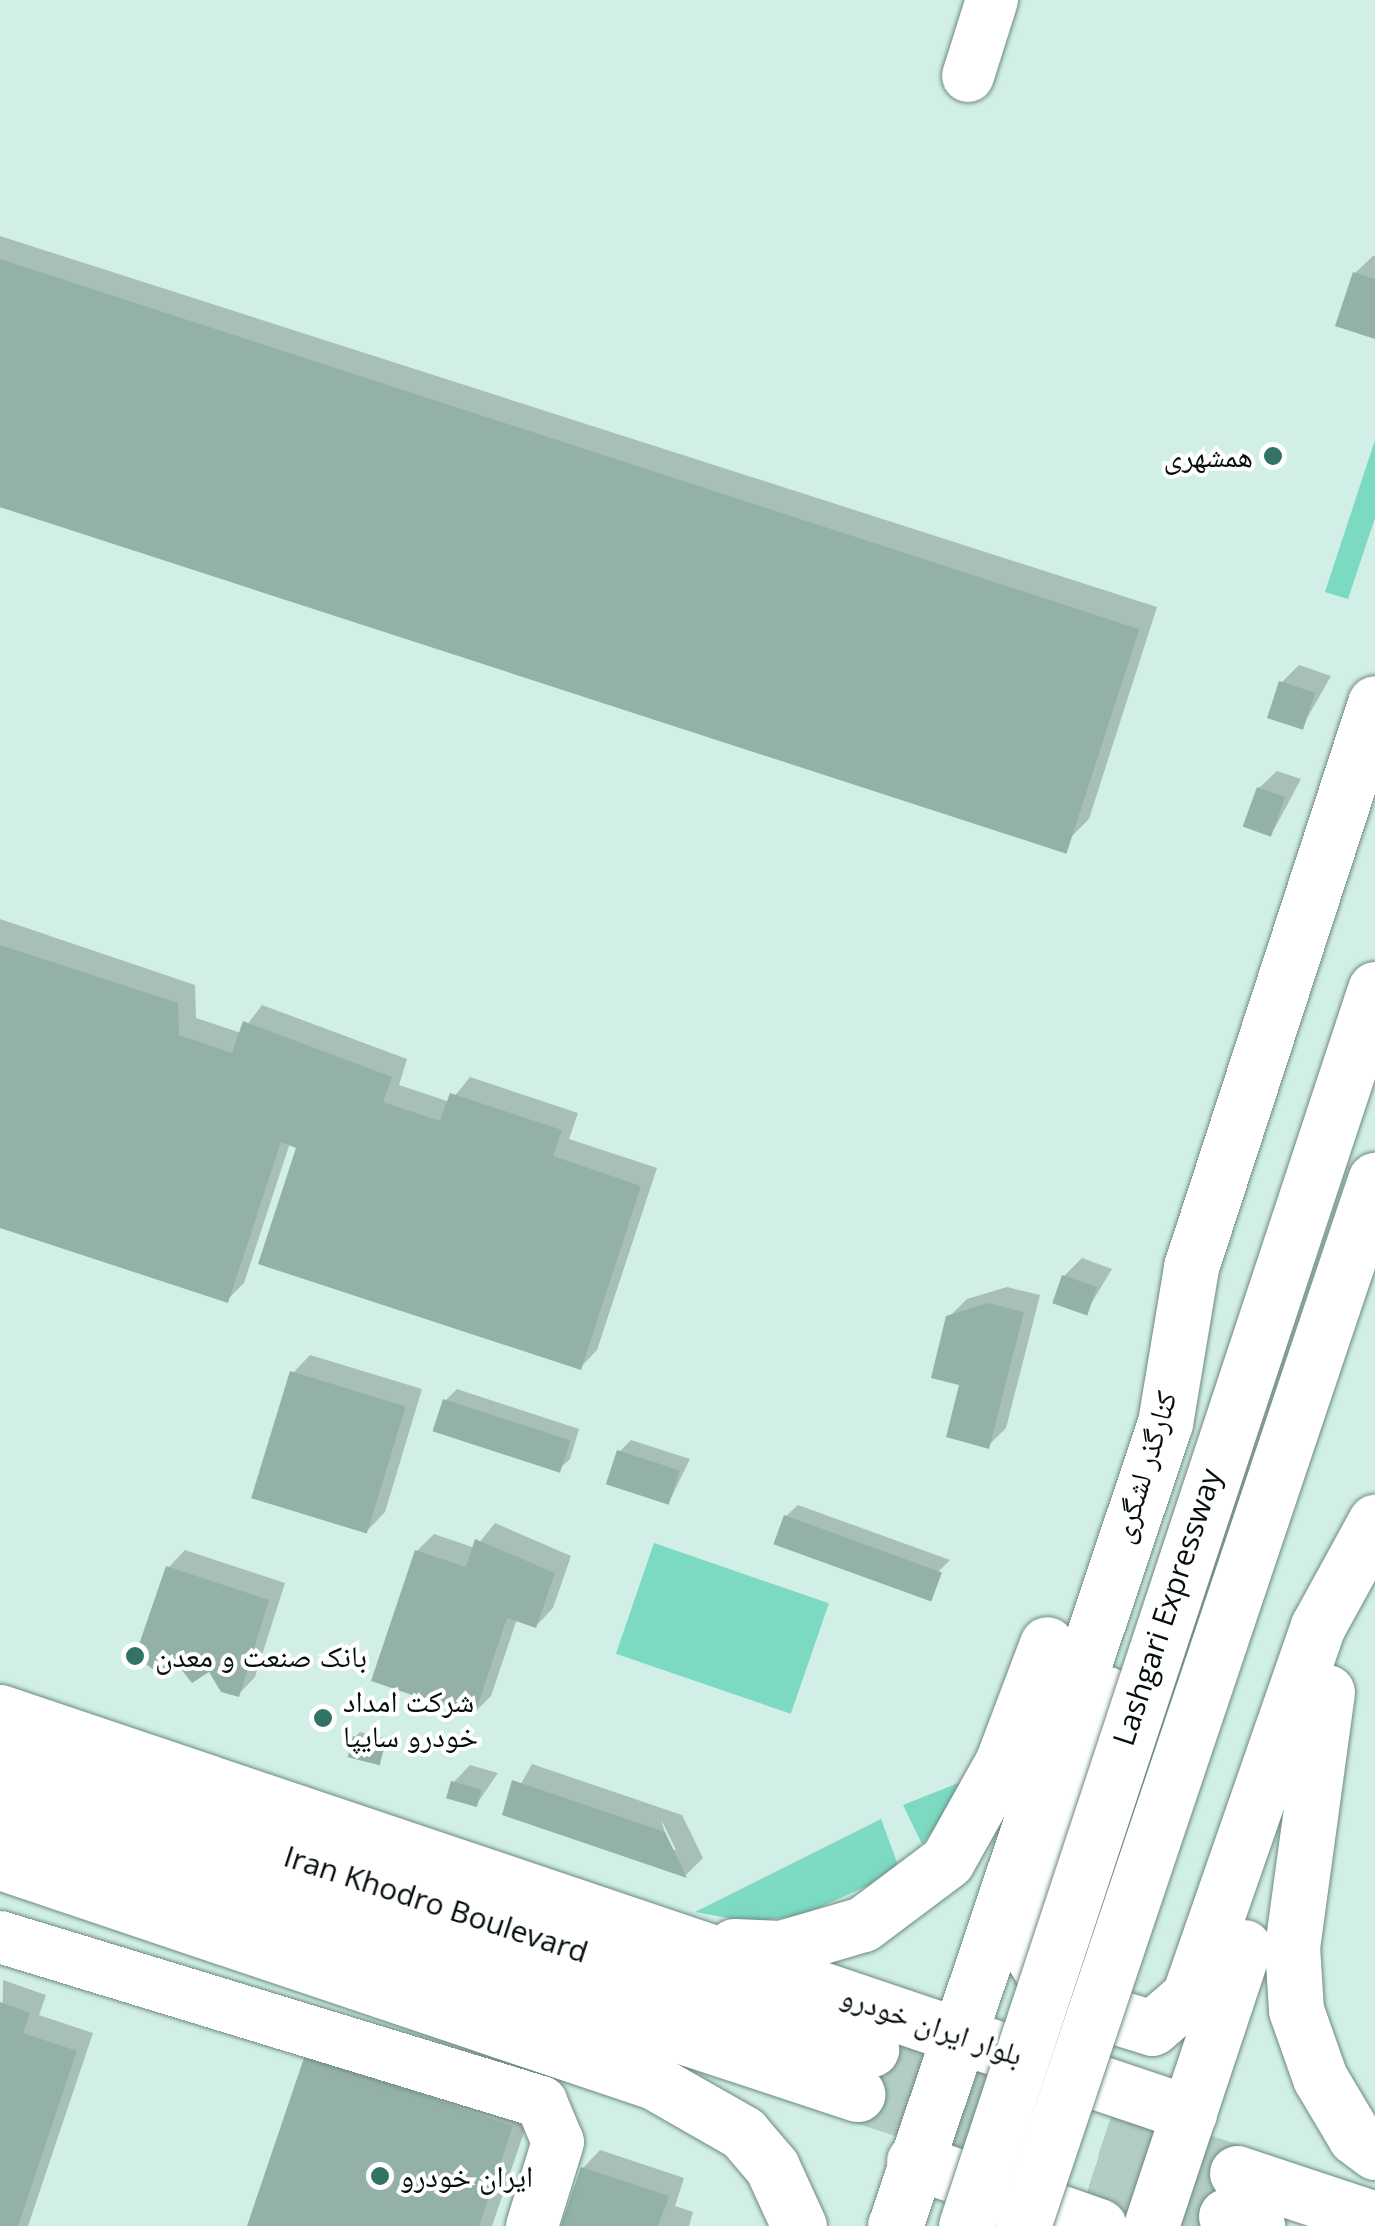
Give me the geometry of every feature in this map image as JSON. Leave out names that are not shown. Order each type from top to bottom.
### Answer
[{"type":"main road","name":"کنارگذر لشگری","points":[[894,2226],[1165,1423],[1191,1267],[1375,703]]},
{"type":"main road","name":"Lashgari Expressway","points":[[966,2226],[1375,989]]},
{"type":"main road","name":"Lashgari Expressway","points":[[1023,2226],[1375,1180]]},
{"type":"main road","points":[[675,1937],[781,1948],[824,1939],[907,1898],[947,1861],[1002,1763],[1191,1267]]},
{"type":"main road","points":[[1165,1423],[1146,1566],[1035,1928],[1040,1978],[1081,2012],[1152,2028],[1189,1996],[1318,1626],[1375,1522]]},
{"type":"main road","points":[[1151,2226],[1375,1546]]},
{"type":"main road","points":[[1327,1692],[1292,1946],[1296,2010],[1320,2078],[1355,2137],[1375,2152]]},
{"type":"main road","name":"Iran Khodro Boulevard","points":[[0,1712],[675,1937]]},
{"type":"main road","name":"Iran Khodro Boulevard","points":[[0,1760],[864,2072],[0,1811]]},
{"type":"main road","points":[[0,1862],[527,2035],[654,2082],[743,2133],[772,2167],[799,2226]]},
{"type":"main road","name":"بلوار ایران خودرو","points":[[675,1937],[1190,2113]]},
{"type":"main road","points":[[914,2161],[1099,2226]]},
{"type":"main road","points":[[1240,2205],[1375,2219]]},
{"type":"lane","points":[[968,76],[992,0]]},
{"type":"lane","points":[[0,1937],[541,2102],[558,2142],[532,2226]]},
{"type":"green space","points":[[1375,440],[1375,518],[1348,599],[1325,592]]},
{"type":"green space","points":[[654,1543],[829,1603],[791,1714],[616,1654]]},
{"type":"green space","points":[[976,1776],[951,1811],[922,1844],[903,1805]]},
{"type":"green space","points":[[881,1819],[898,1865],[874,1883],[802,1915],[751,1922],[695,1912]]},
{"type":"building","points":[[0,259],[1139,629],[1066,854],[0,507]]},
{"type":"building","points":[[1353,272],[1375,279],[1375,339],[1335,326]]},
{"type":"building","points":[[1279,681],[1315,693],[1303,730],[1267,718]]},
{"type":"building","points":[[1257,787],[1285,797],[1271,837],[1243,826]]},
{"type":"building","points":[[0,945],[178,1003],[179,1035],[232,1053],[243,1021],[392,1077],[383,1102],[440,1121],[450,1093],[562,1130],[553,1156],[641,1186],[581,1370],[258,1264],[296,1148],[281,1142],[228,1303],[0,1228]]},
{"type":"building","points":[[1062,1275],[1097,1287],[1087,1315],[1052,1303]]},
{"type":"building","points":[[988,1303],[1024,1312],[989,1449],[946,1437],[959,1385],[931,1378],[946,1316]]},
{"type":"building","points":[[290,1371],[406,1406],[367,1534],[251,1498]]},
{"type":"building","points":[[443,1399],[570,1440],[560,1473],[432,1431]]},
{"type":"building","points":[[617,1450],[680,1470],[669,1505],[606,1484]]},
{"type":"building","points":[[784,1515],[942,1572],[931,1602],[773,1544]]},
{"type":"building","points":[[475,1539],[555,1573],[536,1628],[507,1618],[474,1716],[371,1681],[415,1550],[466,1567]]},
{"type":"building","points":[[166,1566],[269,1600],[239,1697],[221,1692],[209,1672],[192,1683],[177,1664],[158,1673],[135,1656]]},
{"type":"building","points":[[353,1736],[385,1744],[380,1765],[348,1757]]},
{"type":"building","points":[[512,1780],[665,1832],[687,1878],[502,1815]]},
{"type":"building","points":[[451,1781],[482,1790],[477,1807],[446,1798]]},
{"type":"building","points":[[0,2002],[30,2013],[23,2033],[77,2051],[18,2226],[0,2226]]},
{"type":"building","name":"ایران خودرو","points":[[305,2055],[513,2126],[479,2226],[247,2226]]},
{"type":"building","points":[[581,2167],[669,2196],[658,2226],[561,2226]]},
{"type":"tunnel","points":[[871,2049],[1237,2173]]},
{"type":"tunnel","points":[[857,2094],[1226,2216]]},
{"type":"place","name":"همشهری","points":[[1273,456]]},
{"type":"place","name":"بانک صنعت و معدن","points":[[135,1656]]},
{"type":"place","name":"شرکت امداد خودرو سایپا","points":[[323,1718]]},
{"type":"place","name":"ایران خودرو","points":[[380,2176]]}]
